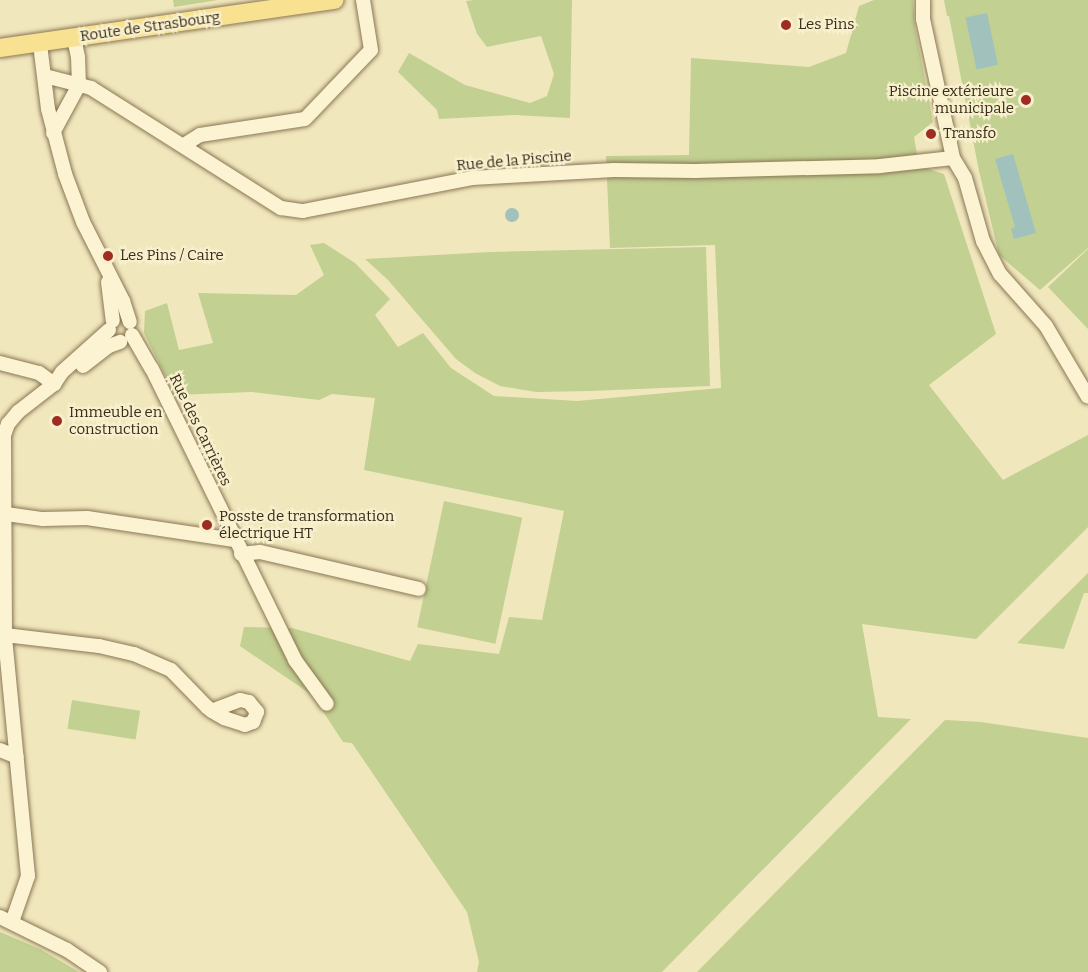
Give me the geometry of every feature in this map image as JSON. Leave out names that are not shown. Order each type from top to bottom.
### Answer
[{"type":"main road","name":"Route de Strasbourg","points":[[0,48],[335,0]]},
{"type":"street","points":[[184,145],[200,135],[305,119],[371,50],[363,0]]},
{"type":"street","points":[[923,0],[923,19],[953,158],[965,178],[981,235],[1000,274],[1046,326],[1088,397]]},
{"type":"street","points":[[53,133],[79,84],[78,55],[74,38]]},
{"type":"street","name":"Rue des Carrières","points":[[40,44],[53,133],[74,201],[103,266],[121,297],[126,335],[151,368],[295,660],[327,704]]},
{"type":"street","name":"Rue de la Piscine","points":[[45,76],[91,88],[281,208],[303,211],[472,178],[614,170],[695,171],[880,166],[953,158]]},
{"type":"street","name":"Rue des Carrières","points":[[103,266],[113,305],[111,325]]},
{"type":"street","points":[[100,972],[67,950],[6,919],[28,876],[5,635],[4,435],[13,418],[49,387],[120,318],[126,335]]},
{"type":"street","points":[[111,325],[111,336],[126,335]]},
{"type":"street","points":[[49,387],[66,379],[126,335]]},
{"type":"street","points":[[5,364],[49,387]]},
{"type":"street","points":[[6,514],[43,519],[87,518],[234,540]]},
{"type":"street","points":[[241,554],[260,552],[419,589]]},
{"type":"street","points":[[5,635],[99,646],[155,661],[176,674],[212,711]]},
{"type":"street","points":[[0,750],[16,757]]},
{"type":"green space","points":[[173,0],[218,0],[174,7]]},
{"type":"green space","points":[[572,0],[570,118],[515,115],[439,119],[437,110],[398,72],[409,53],[465,85],[530,103],[547,96],[554,74],[541,36],[487,47],[477,34],[466,1]]},
{"type":"green space","points":[[874,0],[913,0],[915,27],[933,122],[914,137],[919,166],[944,174],[996,334],[929,385],[1003,480],[1088,435],[1088,527],[976,639],[862,624],[878,717],[911,719],[662,972],[477,972],[479,962],[467,912],[352,743],[343,742],[312,695],[240,646],[244,627],[292,628],[410,661],[418,644],[499,654],[509,617],[542,620],[564,511],[364,470],[375,398],[332,394],[319,400],[252,392],[175,395],[144,333],[145,311],[167,303],[179,350],[213,343],[198,293],[296,295],[324,275],[310,245],[324,243],[355,263],[390,299],[375,315],[398,347],[423,333],[451,368],[494,396],[577,401],[721,388],[715,245],[610,248],[606,156],[689,155],[691,58],[809,67],[846,53],[859,6]]},
{"type":"green space","name":"Piscine extérieure municipale","points":[[944,0],[1088,0],[1088,248],[1040,290],[999,255],[979,171]]},
{"type":"green space","points":[[706,247],[710,386],[591,391],[536,392],[500,386],[475,373],[456,359],[388,280],[365,259],[490,252]]},
{"type":"green space","points":[[1088,249],[1088,329],[1048,287]]},
{"type":"green space","points":[[444,501],[522,518],[495,644],[417,627]]},
{"type":"green space","points":[[1088,573],[1088,593],[1084,593],[1064,649],[1017,643]]},
{"type":"green space","points":[[72,700],[140,711],[136,739],[67,729]]},
{"type":"green space","points":[[945,720],[981,722],[1088,738],[1088,972],[697,972]]},
{"type":"green space","points":[[0,932],[40,949],[79,972],[0,972]]},
{"type":"water","points":[[987,13],[998,65],[977,69],[965,18]]},
{"type":"water","points":[[1013,154],[1036,233],[1014,239],[1011,229],[1015,227],[995,159]]},
{"type":"water","points":[[512,208],[517,210],[519,215],[517,220],[512,222],[507,220],[505,215],[507,210]]},
{"type":"place","name":"Les Pins","points":[[786,25]]},
{"type":"place","name":"Piscine extérieure municipale","points":[[1026,100]]},
{"type":"place","name":"Transfo","points":[[931,134]]},
{"type":"place","name":"Les Pins / Caire","points":[[108,256]]},
{"type":"place","name":"Immeuble en construction","points":[[57,421]]},
{"type":"place","name":"Posste de transformation électrique HT","points":[[207,525]]}]
